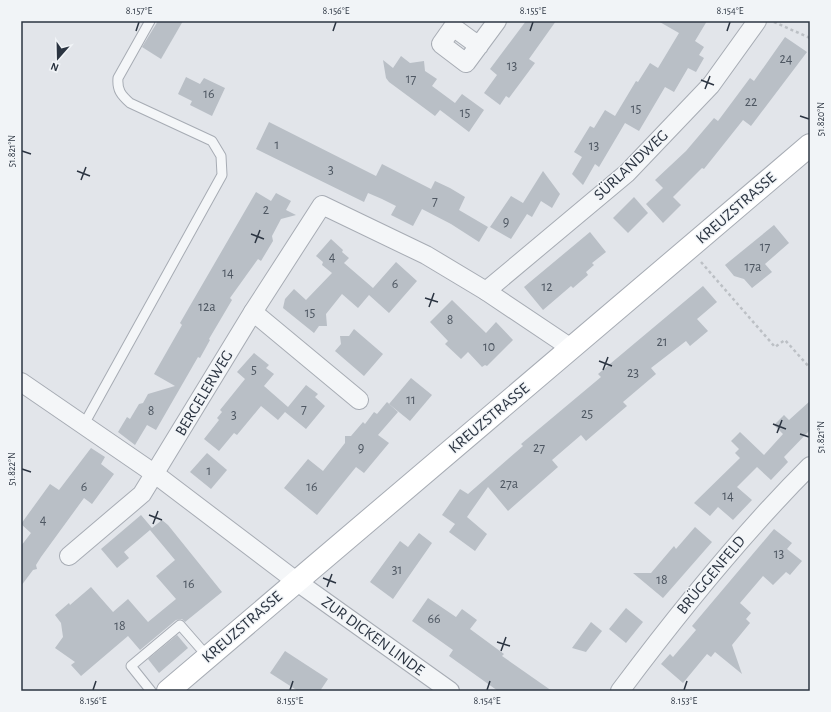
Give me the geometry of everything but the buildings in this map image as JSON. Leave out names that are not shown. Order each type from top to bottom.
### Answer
[{"type":"street","points":[[479,46],[498,21]]},
{"type":"street","name":"SÜRLANDWEG","points":[[486,291],[627,173],[712,85],[757,21]]},
{"type":"street","name":"KREUZSTRASSE","points":[[168,691],[810,145]]},
{"type":"street","name":"BERGELERWEG","points":[[69,556],[142,494],[253,312],[322,204],[426,255],[486,291]]},
{"type":"street","points":[[486,291],[571,348]]},
{"type":"street","points":[[253,312],[359,400]]},
{"type":"street","points":[[21,382],[155,474],[296,581]]},
{"type":"street","name":"BRÜGGENFELD","points":[[620,691],[670,624],[727,555],[810,466]]},
{"type":"street","name":"ZUR DICKEN LINDE","points":[[296,581],[450,691]]},
{"type":"lane","points":[[83,426],[222,175],[222,156],[212,141],[130,103],[121,95],[118,86],[118,78],[150,21]]},
{"type":"lane","points":[[151,691],[132,666],[180,625],[208,657]]},
{"type":"path","points":[[771,21],[810,38]]},
{"type":"path","points":[[689,248],[775,347],[785,340],[810,368]]}]
